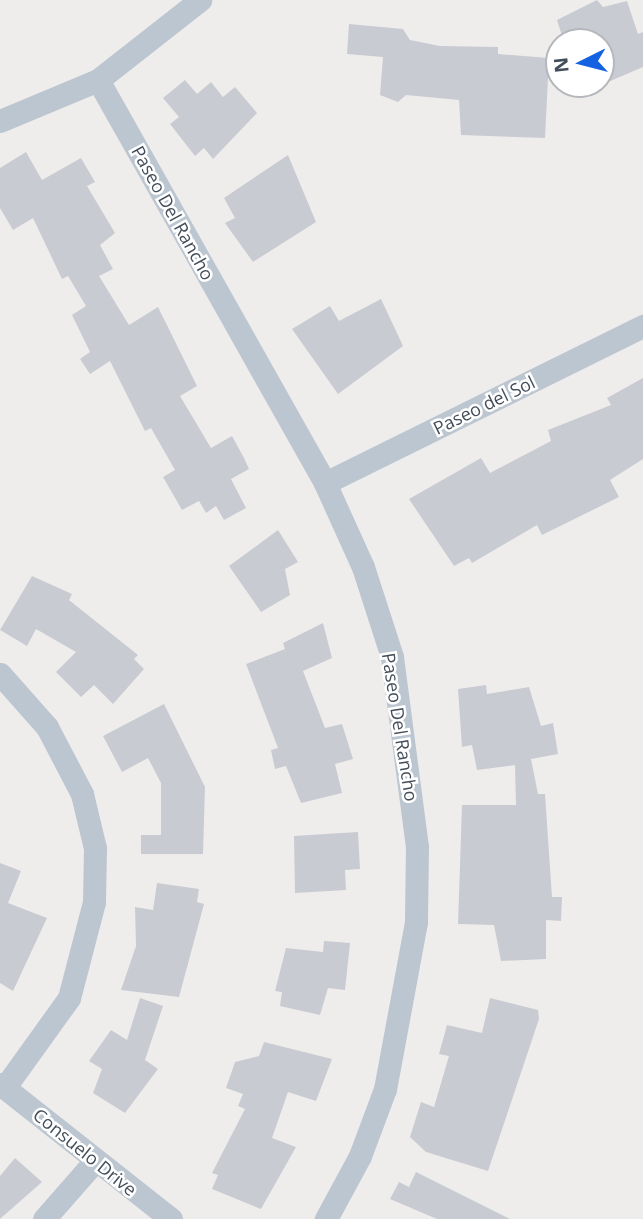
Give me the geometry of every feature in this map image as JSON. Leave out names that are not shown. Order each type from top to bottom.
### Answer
[{"type":"street","points":[[0,121],[99,80],[200,0]]},
{"type":"street","name":"Paseo Del Rancho","points":[[99,80],[325,483],[363,567],[392,657],[417,847],[406,997],[386,1089],[326,1219]]},
{"type":"street","name":"Paseo del Sol","points":[[325,483],[643,326]]},
{"type":"street","points":[[0,674],[47,727],[82,794],[95,848],[94,902],[69,998],[3,1086]]},
{"type":"street","name":"Consuelo Drive","points":[[3,1086],[94,1162],[171,1219]]},
{"type":"street","points":[[44,1219],[94,1162]]},
{"type":"building","points":[[597,0],[603,7],[627,1],[638,34],[643,32],[643,67],[615,79],[615,28],[560,28],[557,20]]},
{"type":"building","points":[[349,24],[403,29],[410,40],[440,46],[498,47],[498,54],[545,58],[545,138],[461,135],[459,100],[406,95],[398,102],[380,95],[383,57],[347,54]]},
{"type":"building","points":[[185,80],[197,94],[211,82],[223,97],[235,87],[257,113],[213,159],[204,148],[195,156],[170,124],[179,117],[163,98]]},
{"type":"building","points":[[26,152],[42,180],[81,158],[95,182],[87,186],[115,233],[100,245],[113,269],[99,276],[129,325],[158,307],[197,386],[180,396],[211,448],[232,436],[249,469],[231,479],[246,508],[224,520],[216,506],[206,513],[199,501],[182,510],[163,477],[175,470],[151,428],[145,431],[110,361],[90,374],[80,359],[90,352],[72,315],[86,306],[68,276],[62,279],[33,218],[13,230],[0,208],[0,168]]},
{"type":"building","points":[[288,155],[316,222],[253,262],[225,223],[235,218],[224,198]]},
{"type":"building","points":[[381,299],[403,346],[338,394],[292,329],[330,306],[339,321]]},
{"type":"building","points":[[643,378],[643,459],[610,480],[619,497],[542,535],[537,525],[472,563],[469,558],[454,566],[409,499],[481,458],[490,473],[551,441],[548,430],[611,405],[607,398]]},
{"type":"building","points":[[278,530],[298,562],[285,569],[290,595],[261,612],[229,566]]},
{"type":"building","points":[[32,576],[72,594],[69,600],[138,655],[134,659],[144,669],[113,704],[94,685],[81,697],[56,672],[76,652],[36,629],[27,646],[0,630]]},
{"type":"building","points":[[323,623],[332,658],[303,671],[325,728],[342,724],[353,759],[335,764],[342,793],[301,803],[286,766],[275,769],[271,750],[278,748],[246,664],[285,649],[283,643]]},
{"type":"building","points":[[486,685],[487,694],[529,687],[541,726],[553,723],[558,754],[531,759],[538,794],[545,794],[552,897],[562,897],[561,921],[546,920],[546,959],[501,961],[494,925],[458,924],[462,805],[516,805],[515,765],[477,770],[472,745],[462,747],[458,689]]},
{"type":"building","points":[[164,704],[205,787],[203,854],[141,854],[141,835],[161,835],[161,783],[148,758],[122,772],[103,736]]},
{"type":"building","points":[[358,832],[360,869],[345,870],[346,890],[295,893],[294,836]]},
{"type":"building","points":[[0,863],[21,871],[8,903],[47,918],[13,991],[0,983]]},
{"type":"building","points":[[157,883],[199,889],[197,902],[204,904],[179,997],[121,990],[136,946],[135,907],[153,910]]},
{"type":"building","points":[[324,941],[350,943],[345,990],[328,988],[320,1015],[280,1006],[282,992],[275,991],[286,948],[323,952]]},
{"type":"building","points":[[140,998],[163,1006],[145,1060],[158,1069],[125,1113],[93,1093],[102,1069],[89,1061],[111,1030],[127,1040]]},
{"type":"building","points":[[490,998],[538,1010],[539,1019],[488,1171],[426,1152],[410,1137],[421,1102],[434,1107],[449,1056],[439,1054],[447,1025],[482,1033]]},
{"type":"building","points":[[264,1042],[332,1059],[316,1101],[288,1092],[272,1138],[296,1147],[261,1209],[212,1189],[218,1175],[212,1173],[245,1109],[238,1106],[243,1094],[226,1088],[235,1062],[259,1056]]},
{"type":"building","points":[[15,1158],[42,1182],[0,1219],[0,1176]]},
{"type":"building","points":[[416,1172],[510,1219],[437,1219],[390,1199],[399,1182],[409,1187]]}]
